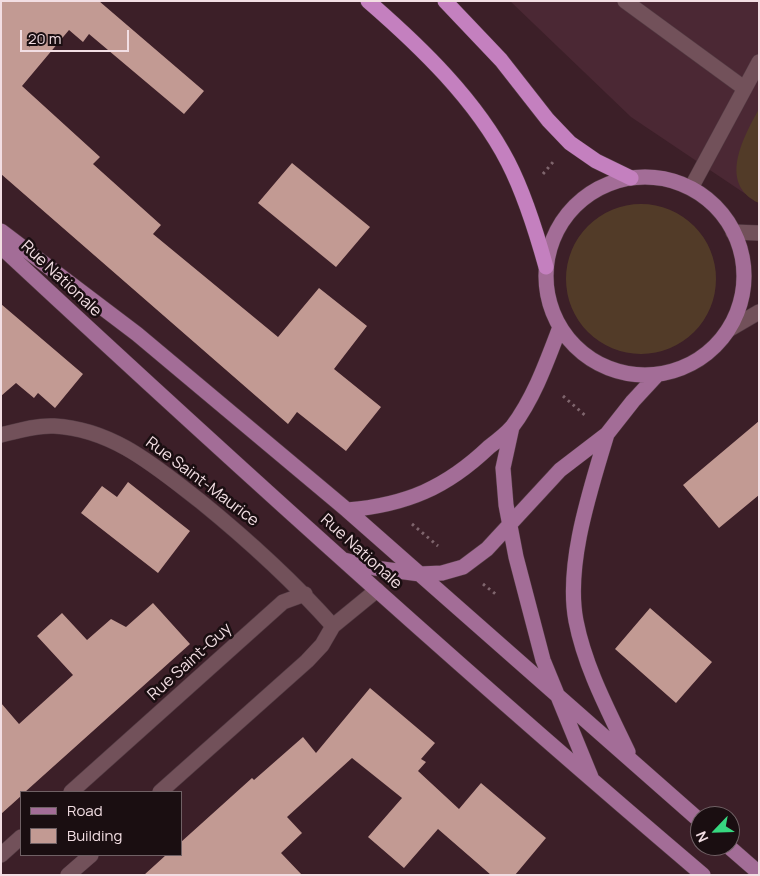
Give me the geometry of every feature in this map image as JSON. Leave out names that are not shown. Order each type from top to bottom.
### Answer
[{"type":"highway","points":[[368,1],[408,36],[466,101],[489,132],[508,161],[521,190],[546,267]]},
{"type":"highway","points":[[445,1],[501,60],[548,120],[570,143],[596,161],[632,178]]},
{"type":"main road","points":[[632,178],[662,178],[691,188],[716,207],[733,232],[742,256],[744,282],[739,307],[728,330],[709,352],[685,367],[658,374],[629,374],[602,365],[578,350],[560,328],[551,308],[547,288],[546,267],[552,241],[565,217],[583,198],[606,185],[632,178]]},
{"type":"main road","name":"Rue Nationale","points":[[1,231],[137,334],[347,510],[690,812]]},
{"type":"main road","name":"Rue Nationale","points":[[1,248],[342,559],[592,781],[703,875]]},
{"type":"main road","points":[[347,510],[390,504],[442,485],[468,468],[512,426],[541,377],[560,328]]},
{"type":"main road","points":[[342,559],[375,568],[420,574],[442,573],[463,567],[487,549],[560,470],[607,434],[633,400],[658,374]]},
{"type":"main road","points":[[512,426],[503,468],[510,524],[534,627],[553,690],[592,781]]},
{"type":"main road","points":[[607,434],[588,497],[579,541],[573,590],[575,620],[582,647],[595,682],[630,758]]},
{"type":"main road","points":[[739,856],[759,873]]},
{"type":"street","points":[[625,1],[744,88]]},
{"type":"street","points":[[691,188],[759,62]]},
{"type":"street","points":[[733,232],[759,232]]},
{"type":"street","points":[[728,330],[759,312]]},
{"type":"street","name":"Rue Saint-Maurice","points":[[1,435],[53,426],[90,433],[118,442],[147,459],[251,542],[305,594]]},
{"type":"street","points":[[161,791],[306,661],[322,645],[333,626],[377,590]]},
{"type":"street","points":[[305,594],[333,626]]},
{"type":"street","name":"Rue Saint-Guy","points":[[72,791],[283,602],[305,594]]},
{"type":"street","points":[[1,855],[20,838]]},
{"type":"street","points":[[68,875],[90,856]]},
{"type":"path","points":[[563,396],[589,419]]},
{"type":"path","points":[[406,518],[441,548]]},
{"type":"shaded area","points":[[510,1],[759,1],[759,203],[631,117]]},
{"type":"shaded area","points":[[759,109],[759,203],[746,195],[739,184],[737,172],[741,146]]},
{"type":"shaded area","points":[[641,204],[670,210],[694,226],[710,250],[716,279],[710,308],[694,332],[670,348],[641,354],[612,348],[588,332],[572,308],[566,279],[572,250],[588,226],[612,210]]},
{"type":"building","points":[[1,1],[99,1],[204,91],[184,114],[89,34],[83,42],[69,30],[22,86],[100,157],[93,164],[161,225],[153,234],[278,337],[319,288],[367,326],[334,369],[381,407],[346,451],[297,412],[288,424],[1,174]]},
{"type":"building","points":[[292,163],[370,227],[336,267],[258,203]]},
{"type":"building","points":[[1,304],[83,374],[55,408],[38,393],[34,398],[16,383],[1,396]]},
{"type":"building","points":[[759,421],[759,495],[719,528],[683,485]]},
{"type":"building","points":[[128,482],[190,531],[158,573],[81,513],[102,486],[117,497]]},
{"type":"building","points":[[153,603],[190,644],[26,791],[20,791],[20,797],[1,814],[1,703],[19,724],[73,675],[37,636],[62,613],[87,640],[111,619],[126,627]]},
{"type":"building","points":[[650,608],[712,662],[676,703],[615,649]]},
{"type":"building","points":[[370,688],[435,743],[421,759],[426,762],[418,771],[459,809],[481,783],[546,838],[515,875],[491,875],[438,829],[404,868],[368,837],[402,798],[352,758],[287,817],[302,833],[281,853],[302,875],[144,875],[165,856],[182,856],[182,841],[252,778],[254,780],[303,737],[316,753]]}]
